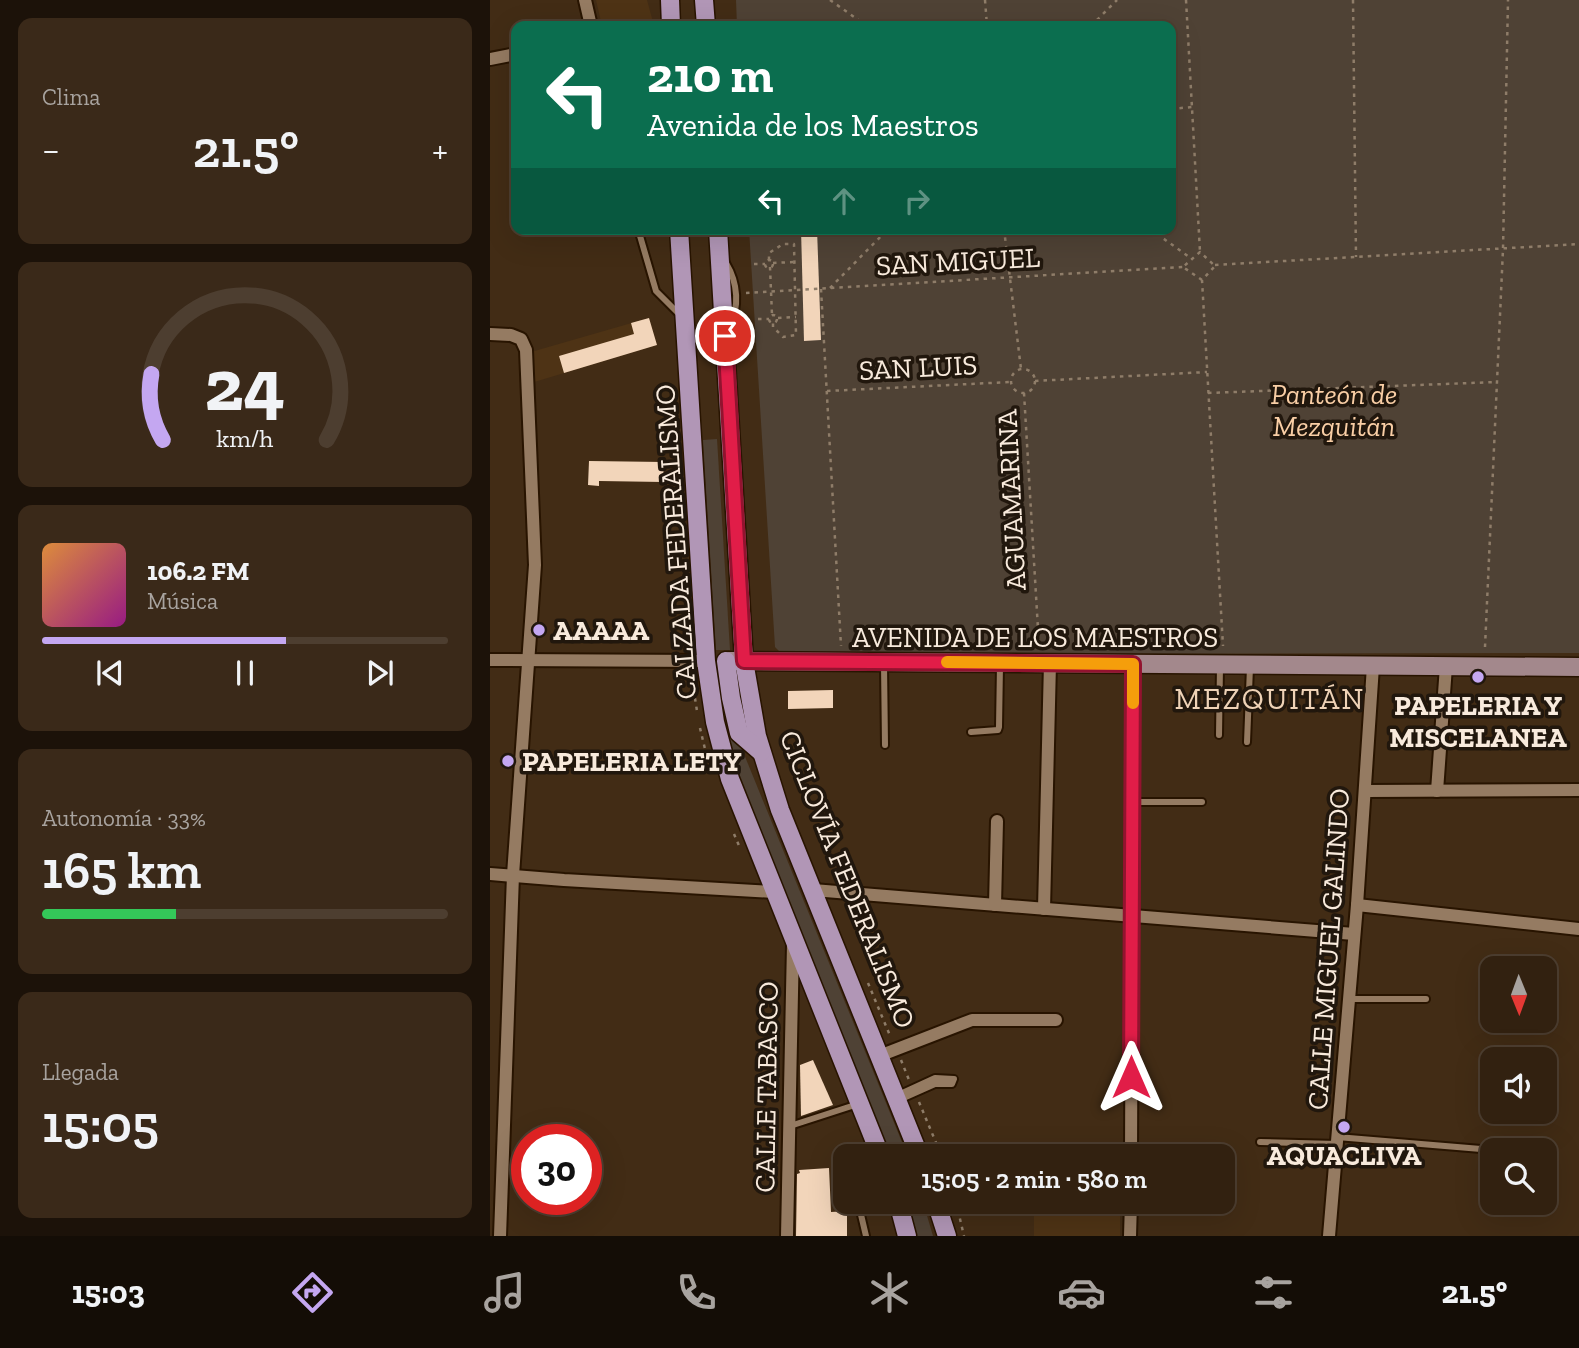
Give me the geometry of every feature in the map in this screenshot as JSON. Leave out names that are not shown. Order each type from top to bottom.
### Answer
[{"type":"main road","points":[[670,0],[671,21]]},
{"type":"main road","points":[[705,0],[706,21]]},
{"type":"main road","name":"CALZADA FEDERALISMO","points":[[679,235],[706,661],[715,722],[730,779],[876,1144]]},
{"type":"main road","points":[[718,235],[725,336],[735,661],[749,699],[761,751],[780,810],[813,890],[888,1052],[896,1098],[915,1144]]},
{"type":"main road","points":[[901,1214],[907,1236]]},
{"type":"main road","points":[[940,1214],[947,1236]]},
{"type":"street","points":[[585,0],[590,21]]},
{"type":"street","points":[[490,59],[511,55]]},
{"type":"street","points":[[490,334],[511,335],[521,339],[526,350],[535,565],[496,1150],[500,1236]]},
{"type":"street","name":"AVENIDA DE LOS MAESTROS","points":[[490,660],[1579,667]]},
{"type":"street","points":[[1044,909],[1050,663]]},
{"type":"street","points":[[1131,1144],[1133,664]]},
{"type":"street","name":"CALLE MIGUEL GALINDO","points":[[1329,1236],[1357,905],[1373,666]]},
{"type":"street","points":[[1437,790],[1446,666]]},
{"type":"street","points":[[1365,791],[1579,790]]},
{"type":"street","points":[[995,905],[997,821]]},
{"type":"street","points":[[490,874],[774,892]]},
{"type":"street","points":[[813,890],[1354,934]]},
{"type":"street","points":[[1357,905],[1579,929]]},
{"type":"street","name":"CALLE TABASCO","points":[[788,1236],[793,940]]},
{"type":"street","points":[[888,1052],[972,1020],[1056,1020]]},
{"type":"street","points":[[1130,1214],[1130,1236]]},
{"type":"lane","points":[[640,235],[656,291],[685,320]]},
{"type":"lane","points":[[720,253],[734,277],[735,293],[736,313],[725,336]]},
{"type":"lane","points":[[884,662],[885,745]]},
{"type":"lane","points":[[971,732],[998,730],[1000,663]]},
{"type":"lane","points":[[1219,735],[1220,664]]},
{"type":"lane","points":[[1247,742],[1250,665]]},
{"type":"lane","points":[[1132,802],[1202,802]]},
{"type":"lane","points":[[1349,999],[1426,999]]},
{"type":"lane","points":[[896,1098],[935,1078],[954,1079],[952,1084],[935,1084],[914,1090]]},
{"type":"lane","points":[[790,1126],[860,1104]]},
{"type":"lane","points":[[1260,1142],[1337,1140],[1480,1149]]},
{"type":"lane","points":[[861,1214],[866,1236]]},
{"type":"path","points":[[830,0],[860,21]]},
{"type":"path","points":[[985,0],[987,21]]},
{"type":"path","points":[[1096,21],[1117,0]]},
{"type":"path","points":[[1186,0],[1200,252],[1215,265],[1579,244]]},
{"type":"path","points":[[1353,0],[1356,257]]},
{"type":"path","points":[[1485,647],[1503,249],[1508,0]]},
{"type":"path","points":[[1176,108],[1192,107]]},
{"type":"path","points":[[830,288],[882,235]]},
{"type":"path","name":"AGUAMARINA","points":[[1004,235],[1021,369]]},
{"type":"path","points":[[1158,235],[1192,259]]},
{"type":"path","points":[[765,264],[769,260],[769,253],[783,244],[794,244],[796,335],[783,337],[773,327],[769,318]]},
{"type":"path","points":[[1200,252],[1183,267],[1202,280]]},
{"type":"path","points":[[769,260],[773,263],[794,262]]},
{"type":"path","points":[[758,319],[772,315],[770,267],[773,263]]},
{"type":"path","points":[[754,264],[770,267]]},
{"type":"path","points":[[1215,265],[1202,280],[1223,646]]},
{"type":"path","name":"SAN MIGUEL","points":[[735,293],[1183,267]]},
{"type":"path","points":[[821,288],[841,646]]},
{"type":"path","points":[[772,315],[777,318],[796,317]]},
{"type":"path","points":[[773,323],[777,318]]},
{"type":"path","points":[[1021,369],[1032,373],[1035,381],[1031,391],[1024,394],[1016,391],[1011,382],[1014,373],[1021,369]]},
{"type":"path","points":[[1035,381],[1207,372]]},
{"type":"path","name":"SAN LUIS","points":[[827,391],[1011,382]]},
{"type":"path","points":[[1208,393],[1497,382]]},
{"type":"path","name":"AGUAMARINA","points":[[1024,394],[1039,646]]},
{"type":"path","name":"CICLOVÍA FEDERALISMO","points":[[863,972],[888,1052],[914,1090],[937,1144]]},
{"type":"path","points":[[959,1214],[964,1236]]},
{"type":"shaded area","points":[[596,0],[647,0],[653,21],[601,21]]},
{"type":"shaded area","points":[[649,318],[657,345],[531,383],[531,352]]},
{"type":"shaded area","points":[[1034,1214],[1120,1214],[1120,1236],[1034,1236]]},
{"type":"green space","name":"Panteón de Mezquitán","points":[[736,0],[1579,0],[1579,653],[782,654],[775,647],[749,235],[1176,235],[1176,21],[737,21]]},
{"type":"green space","points":[[717,439],[730,650],[716,650],[703,440]]},
{"type":"green space","points":[[719,686],[726,686],[735,732],[903,1144],[885,1144],[740,783],[727,734]]},
{"type":"green space","points":[[909,1214],[927,1214],[933,1236],[915,1236]]},
{"type":"building","points":[[801,235],[817,235],[821,340],[804,341]]},
{"type":"building","points":[[649,318],[657,345],[564,373],[559,356],[634,334],[631,323]]},
{"type":"building","points":[[589,461],[664,462],[663,482],[599,481],[599,486],[588,485]]},
{"type":"building","points":[[833,690],[833,708],[788,709],[788,691]]},
{"type":"building","points":[[813,1060],[833,1105],[801,1116],[800,1065]]},
{"type":"building","points":[[829,1168],[831,1212],[847,1214],[847,1236],[796,1236],[799,1170]]},
{"type":"slow traffic","points":[[947,662],[1133,664],[1133,703]]},
{"type":"place","name":"AAAAA","points":[[539,630]]},
{"type":"place","name":"PAPELERIA Y MISCELANEA","points":[[1478,677]]},
{"type":"place","name":"PAPELERIA LETY","points":[[508,761]]},
{"type":"place","name":"AQUACLIVA","points":[[1344,1127]]},
{"type":"district","name":"MEZQUITÁN","points":[[1270,699]]},
{"type":"route","points":[[725,336],[744,661],[1133,664],[1131,1077]]}]
